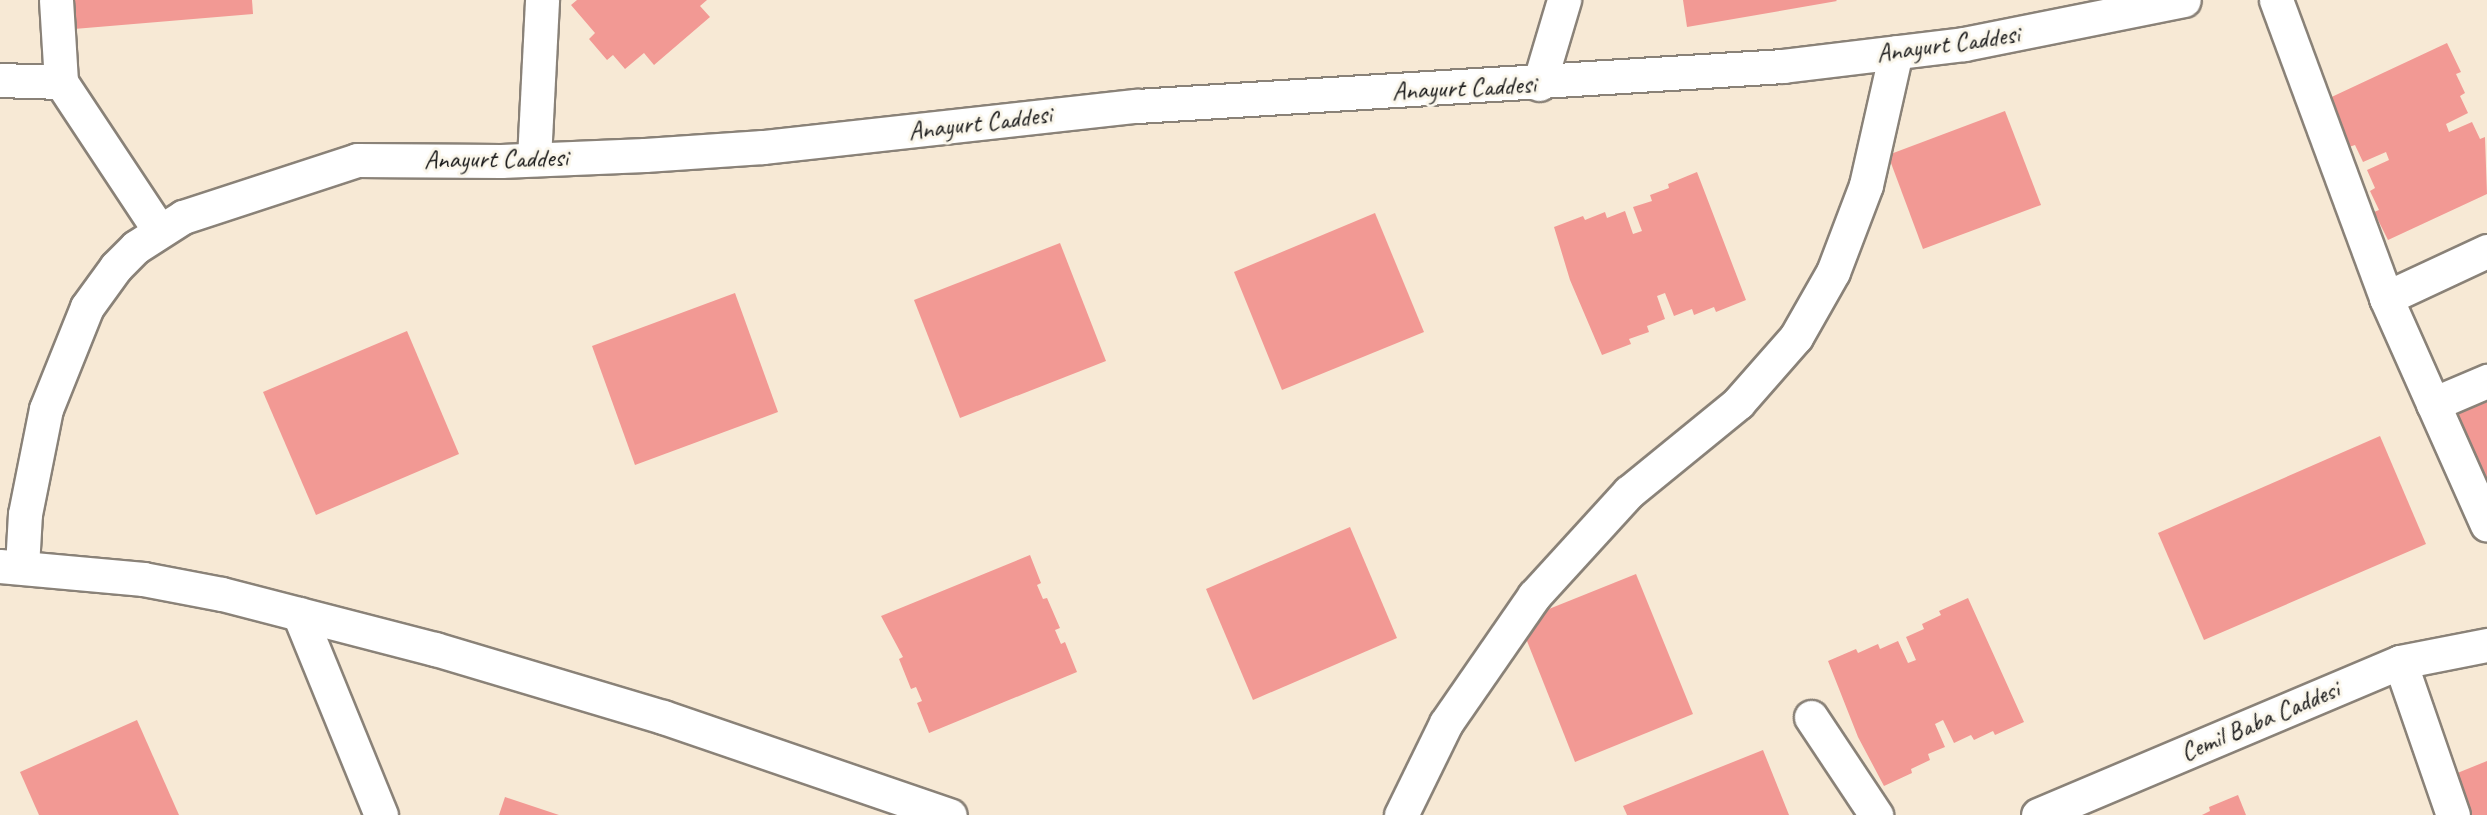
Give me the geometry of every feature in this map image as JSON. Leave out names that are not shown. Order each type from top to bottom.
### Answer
[{"type":"street","points":[[56,0],[61,82],[159,230]]},
{"type":"street","points":[[534,159],[542,0]]},
{"type":"street","points":[[1539,84],[1564,0]]},
{"type":"street","name":"Anayurt Caddesi","points":[[11,567],[33,460],[60,367],[99,289],[136,247],[159,230],[183,217],[357,160],[534,159],[763,147],[1137,106],[1539,84],[1783,66],[1964,44],[2184,0]]},
{"type":"street","points":[[2276,0],[2386,298],[2487,525]]},
{"type":"street","points":[[1401,815],[1446,723],[1534,596],[1629,492],[1738,403],[1796,337],[1833,272],[1866,185],[1896,52]]},
{"type":"street","points":[[0,80],[61,82]]},
{"type":"street","points":[[2386,298],[2487,251]]},
{"type":"street","points":[[2433,404],[2487,381]]},
{"type":"street","points":[[11,567],[143,579],[299,614],[586,693],[950,815]]},
{"type":"street","points":[[299,614],[381,815]]},
{"type":"street","name":"Cemil Baba Caddesi","points":[[2038,815],[2400,662],[2487,645]]},
{"type":"street","points":[[2400,662],[2453,815]]},
{"type":"street","points":[[1811,717],[1875,815]]},
{"type":"building","points":[[72,0],[252,0],[253,14],[74,29]]},
{"type":"building","points":[[577,0],[707,0],[700,6],[710,17],[654,65],[644,53],[625,69],[613,55],[607,60],[589,39],[595,33],[571,5]]},
{"type":"building","points":[[1683,0],[1836,0],[1837,1],[1687,27]]},
{"type":"building","points":[[2447,43],[2461,72],[2456,74],[2465,93],[2460,96],[2468,113],[2446,124],[2449,132],[2472,122],[2480,139],[2485,137],[2487,194],[2388,240],[2374,212],[2379,210],[2370,191],[2375,188],[2367,170],[2389,160],[2386,152],[2363,162],[2355,145],[2349,147],[2323,101]]},
{"type":"building","points":[[2005,111],[2041,205],[1923,249],[1888,155]]},
{"type":"building","points":[[1697,172],[1746,300],[1716,312],[1714,307],[1694,315],[1692,309],[1674,316],[1665,293],[1657,296],[1665,319],[1647,326],[1649,332],[1629,339],[1631,344],[1602,355],[1570,280],[1554,227],[1583,216],[1585,220],[1605,212],[1607,218],[1625,211],[1633,234],[1642,231],[1633,207],[1652,201],[1650,195],[1669,188],[1668,184]]},
{"type":"building","points":[[1375,213],[1424,332],[1282,390],[1234,272]]},
{"type":"building","points":[[1060,243],[1106,361],[960,418],[914,300]]},
{"type":"building","points":[[735,293],[778,412],[635,465],[592,346]]},
{"type":"building","points":[[407,331],[459,454],[316,515],[263,392]]},
{"type":"building","points":[[2477,401],[2479,405],[2487,402],[2487,507],[2447,414]]},
{"type":"building","points":[[2380,436],[2426,544],[2204,640],[2158,533]]},
{"type":"building","points":[[1350,527],[1397,638],[1253,700],[1206,589]]},
{"type":"building","points":[[1030,555],[1041,583],[1037,585],[1043,599],[1047,598],[1060,628],[1055,630],[1061,644],[1065,642],[1077,672],[929,733],[917,703],[922,701],[916,687],[911,689],[899,659],[903,657],[881,616]]},
{"type":"building","points":[[1636,574],[1693,714],[1575,762],[1519,621]]},
{"type":"building","points":[[1968,598],[2024,722],[1995,735],[1993,731],[1974,740],[1971,735],[1954,743],[1943,720],[1935,724],[1945,747],[1928,754],[1930,760],[1911,769],[1912,773],[1884,786],[1858,737],[1828,661],[1856,649],[1858,653],[1878,644],[1880,649],[1898,641],[1908,663],[1916,660],[1906,637],[1924,629],[1922,624],[1941,615],[1939,611]]},
{"type":"building","points":[[137,720],[179,815],[39,815],[20,772]]},
{"type":"building","points":[[1763,750],[1789,815],[1627,815],[1623,806]]},
{"type":"building","points":[[2487,761],[2487,815],[2470,815],[2450,776]]},
{"type":"building","points":[[2238,795],[2246,815],[2202,815],[2210,811],[2209,807]]},
{"type":"building","points":[[505,797],[559,815],[499,815]]}]
